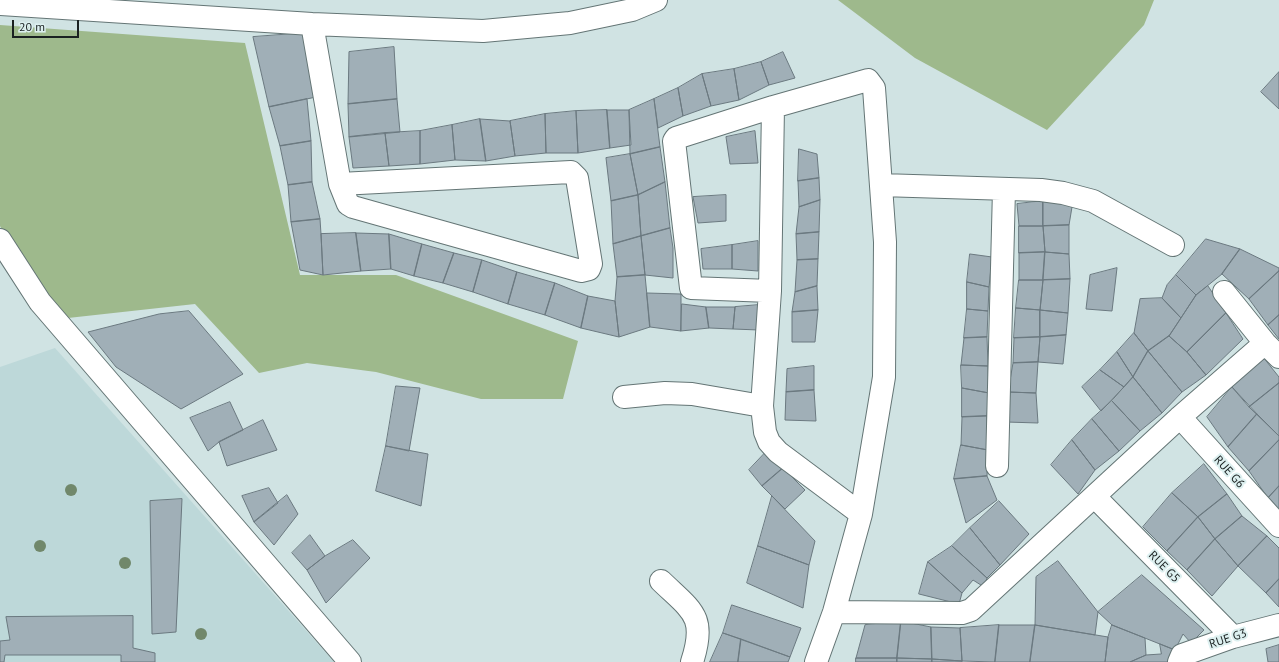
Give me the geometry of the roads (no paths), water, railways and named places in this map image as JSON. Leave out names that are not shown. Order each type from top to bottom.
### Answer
[{"type":"street","points":[[0,4],[88,5],[312,24],[483,31],[570,23],[632,10],[656,0]]},
{"type":"street","points":[[312,24],[340,184],[348,204],[358,210],[581,270],[590,269],[591,264],[577,178],[571,172],[340,184]]},
{"type":"street","points":[[770,291],[691,288],[673,144],[676,138],[773,107],[865,80],[870,81],[874,88],[885,242],[884,377],[861,514],[834,612],[816,662]]},
{"type":"street","points":[[773,107],[770,291],[762,406],[765,432],[769,442],[778,452],[861,514]]},
{"type":"street","points":[[881,185],[1040,190],[1063,193],[1093,201],[1173,245]]},
{"type":"street","points":[[997,466],[1004,189]]},
{"type":"street","points":[[0,240],[40,302],[350,662]]},
{"type":"street","points":[[834,612],[962,613],[971,610],[1095,498],[1180,417],[1272,350],[1224,292]]},
{"type":"street","points":[[624,397],[665,393],[692,394],[762,406]]},
{"type":"street","name":"RUE G6","points":[[1180,417],[1279,526]]},
{"type":"street","name":"RUE G5","points":[[1095,498],[1233,636]]},
{"type":"street","points":[[661,581],[694,612],[699,631],[697,647],[692,662]]},
{"type":"street","name":"RUE G3","points":[[1179,660],[1182,655],[1233,636],[1279,625]]}]
